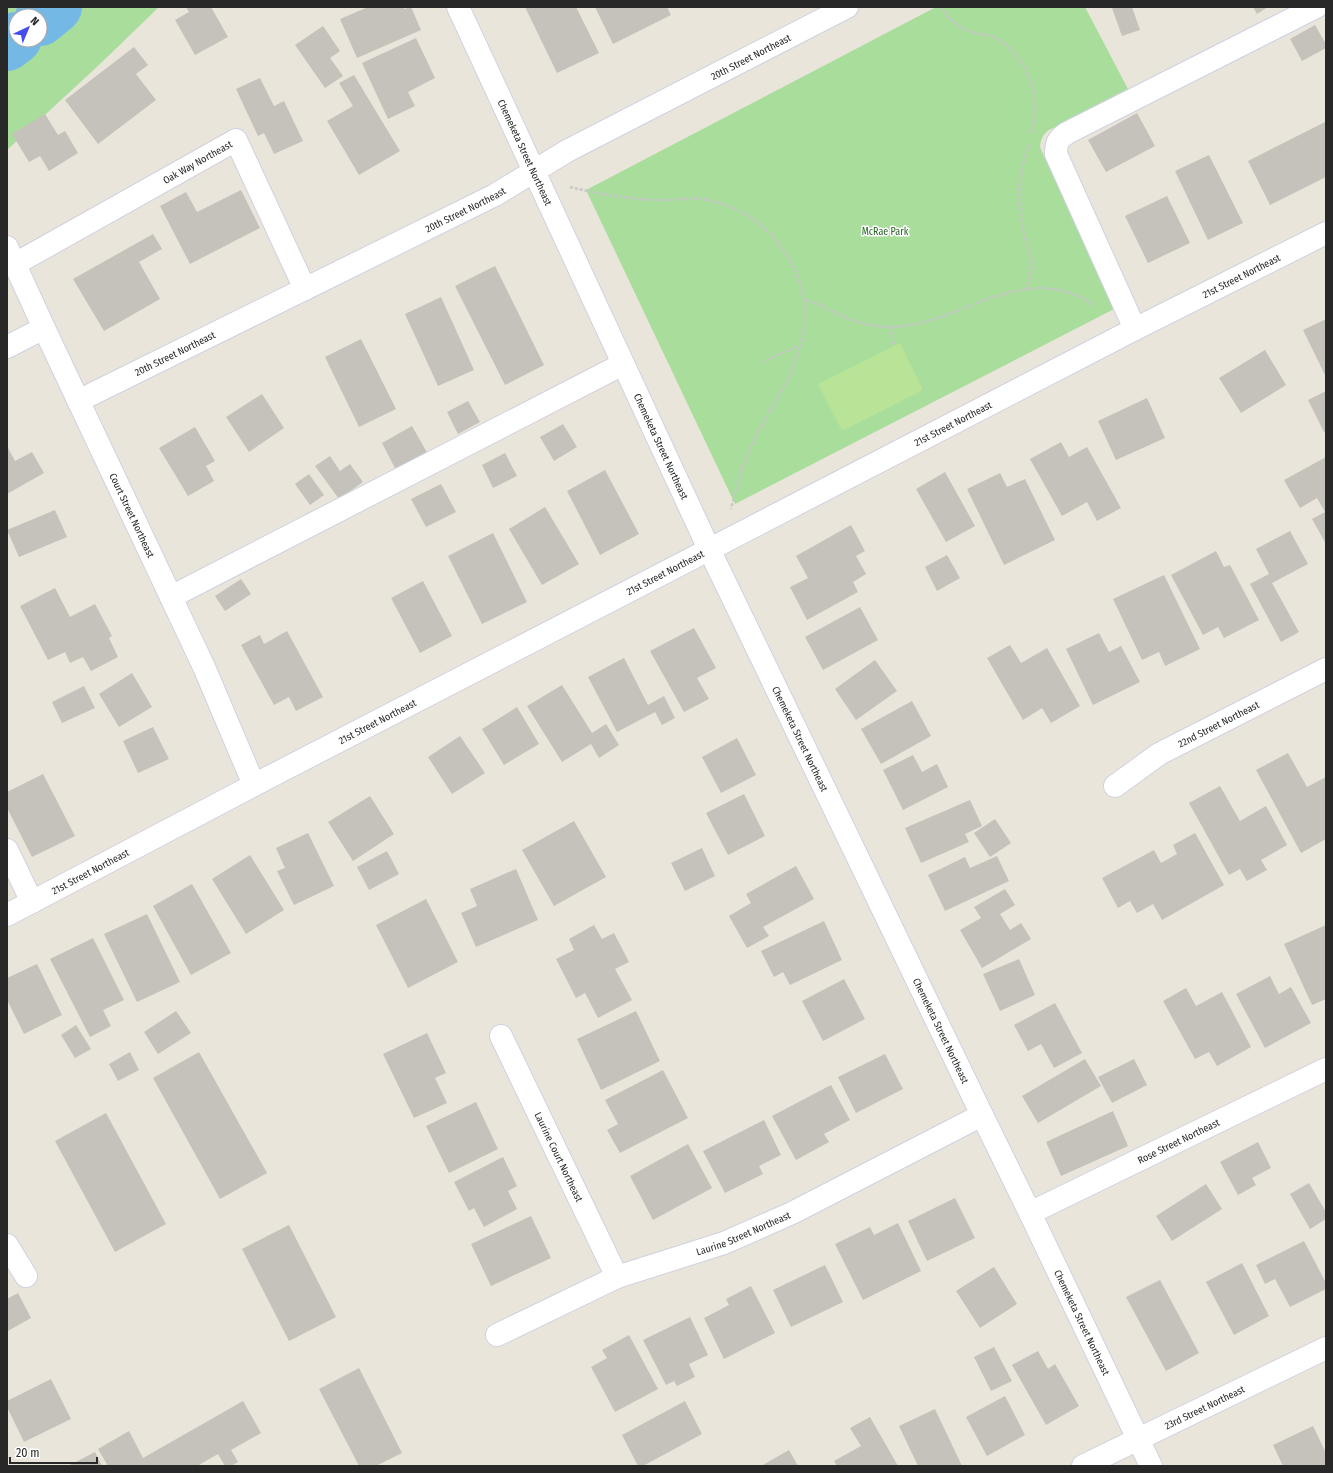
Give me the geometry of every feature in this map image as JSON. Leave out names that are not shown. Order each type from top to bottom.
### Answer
[{"type":"street","name":"Chemeketa Street Northeast","points":[[458,7],[623,364],[716,546],[982,1115],[1150,1466]]},
{"type":"street","name":"20th Street Northeast","points":[[78,401],[495,195],[567,151],[847,7]]},
{"type":"street","points":[[1135,329],[1056,154],[1056,144],[1060,138],[1067,133],[1316,7]]},
{"type":"street","name":"Oak Way Northeast","points":[[11,255],[236,140],[305,289]]},
{"type":"street","name":"21st Street Northeast","points":[[7,915],[254,785],[1135,329],[1326,233]]},
{"type":"street","name":"Court Street Northeast","points":[[11,255],[78,401],[204,667],[254,785]]},
{"type":"street","points":[[7,347],[44,328]]},
{"type":"street","points":[[171,597],[623,364]]},
{"type":"street","name":"22nd Street Northeast","points":[[1115,786],[1159,754],[1326,669]]},
{"type":"street","points":[[7,850],[32,902]]},
{"type":"street","name":"Laurine Court Northeast","points":[[501,1036],[617,1277]]},
{"type":"street","name":"Rose Street Northeast","points":[[1030,1213],[1326,1069]]},
{"type":"street","name":"Laurine Street Northeast","points":[[497,1334],[617,1277],[731,1240],[792,1213],[982,1115]]},
{"type":"street","points":[[7,1245],[26,1276]]},
{"type":"street","name":"23rd Street Northeast","points":[[1083,1466],[1326,1348]]},
{"type":"path","points":[[942,7],[949,17],[960,27],[992,37],[1010,49],[1020,61],[1030,81],[1035,107],[1034,122],[1022,162],[1020,187],[1020,213],[1032,266],[1026,289]]},
{"type":"path","points":[[533,171],[568,186],[584,190],[658,200],[698,198],[734,208],[758,223],[774,237],[793,265],[804,300],[805,326],[801,345],[790,373],[754,439],[744,462],[716,546]]},
{"type":"path","points":[[804,300],[819,304],[839,315],[854,320],[873,325],[890,327],[918,323],[1004,294],[1026,289],[1047,289],[1069,293],[1086,300],[1099,309]]},
{"type":"path","points":[[890,327],[895,345]]},
{"type":"path","points":[[763,362],[801,345]]},
{"type":"green space","points":[[7,7],[159,7],[7,150]]},
{"type":"green space","name":"McRae Park","points":[[936,7],[1085,7],[1129,91],[1049,130],[1042,137],[1040,147],[1114,309],[735,504],[586,190]]},
{"type":"green space","points":[[900,343],[923,390],[842,431],[818,384]]},
{"type":"building","points":[[186,7],[211,7],[228,37],[195,55],[175,20],[189,12]]},
{"type":"building","points":[[368,7],[404,7],[404,9],[411,7],[421,30],[357,58],[340,19]]},
{"type":"building","points":[[525,7],[576,7],[599,53],[557,73]]},
{"type":"building","points":[[595,7],[667,7],[671,15],[613,44]]},
{"type":"building","points":[[1132,7],[1140,30],[1122,36],[1112,8]]},
{"type":"building","points":[[1253,7],[1268,7],[1257,14]]},
{"type":"building","points":[[1315,25],[1326,44],[1326,48],[1302,61],[1290,39]]},
{"type":"building","points":[[323,26],[340,51],[330,58],[343,76],[325,88],[295,45]]},
{"type":"building","points":[[416,38],[435,78],[408,92],[415,106],[388,119],[362,63]]},
{"type":"building","points":[[134,47],[148,65],[136,74],[156,100],[98,144],[65,100]]},
{"type":"building","points":[[354,75],[400,151],[359,175],[327,121],[353,106],[339,83]]},
{"type":"building","points":[[260,78],[274,106],[284,101],[303,141],[274,154],[264,133],[258,136],[236,89]]},
{"type":"building","points":[[1137,113],[1155,146],[1106,172],[1088,140]]},
{"type":"building","points":[[45,114],[58,135],[65,131],[78,153],[49,171],[40,156],[29,162],[12,134]]},
{"type":"building","points":[[1325,122],[1326,177],[1270,205],[1248,161]]},
{"type":"building","points":[[1209,155],[1243,223],[1208,240],[1175,171]]},
{"type":"building","points":[[241,190],[260,228],[190,264],[160,206],[186,192],[197,212]]},
{"type":"building","points":[[1167,196],[1190,243],[1148,263],[1125,216]]},
{"type":"building","points":[[153,234],[162,249],[139,262],[160,299],[104,331],[73,279]]},
{"type":"building","points":[[495,266],[544,365],[505,385],[455,286]]},
{"type":"building","points":[[441,297],[474,370],[438,386],[405,314]]},
{"type":"building","points":[[1326,319],[1326,377],[1303,330]]},
{"type":"building","points":[[361,339],[396,409],[359,427],[325,357]]},
{"type":"building","points":[[1265,350],[1286,385],[1241,413],[1219,378]]},
{"type":"building","points":[[1326,391],[1326,431],[1324,432],[1308,400]]},
{"type":"building","points":[[262,394],[284,428],[249,452],[226,417]]},
{"type":"building","points":[[1147,398],[1165,438],[1116,460],[1098,421]]},
{"type":"building","points":[[468,401],[480,422],[458,434],[447,412]]},
{"type":"building","points":[[563,424],[577,447],[554,461],[540,437]]},
{"type":"building","points":[[412,426],[430,458],[398,474],[382,443]]},
{"type":"building","points":[[195,427],[215,461],[206,466],[214,481],[188,496],[159,448]]},
{"type":"building","points":[[1061,442],[1069,457],[1087,447],[1121,508],[1097,521],[1087,502],[1062,516],[1030,459]]},
{"type":"building","points":[[7,446],[15,461],[32,452],[44,473],[7,494]]},
{"type":"building","points":[[505,453],[517,476],[493,488],[482,465]]},
{"type":"building","points":[[330,456],[340,471],[350,464],[363,482],[339,499],[315,466]]},
{"type":"building","points":[[1326,457],[1326,544],[1312,519],[1325,512],[1317,498],[1300,508],[1284,480]]},
{"type":"building","points":[[605,470],[639,534],[600,555],[567,491]]},
{"type":"building","points":[[945,472],[975,526],[946,542],[916,489]]},
{"type":"building","points":[[1000,473],[1007,487],[1025,479],[1055,540],[1004,565],[967,489]]},
{"type":"building","points":[[309,474],[324,495],[310,505],[295,484]]},
{"type":"building","points":[[441,484],[456,512],[426,527],[411,499]]},
{"type":"building","points":[[545,507],[579,564],[542,585],[509,529]]},
{"type":"building","points":[[55,510],[67,537],[19,557],[7,530]]},
{"type":"building","points":[[851,525],[865,551],[856,556],[866,574],[853,582],[858,592],[807,620],[790,587],[808,578],[796,556]]},
{"type":"building","points":[[1290,531],[1308,564],[1272,583],[1299,632],[1281,642],[1250,584],[1269,574],[1256,549]]},
{"type":"building","points":[[493,533],[527,602],[482,624],[448,556]]},
{"type":"building","points":[[1216,551],[1224,567],[1230,565],[1259,620],[1224,638],[1218,627],[1203,635],[1171,575]]},
{"type":"building","points":[[947,555],[960,578],[937,591],[925,567]]},
{"type":"building","points":[[1164,575],[1200,649],[1165,666],[1159,652],[1142,660],[1113,599]]},
{"type":"building","points":[[241,579],[251,594],[225,611],[215,596]]},
{"type":"building","points":[[423,581],[452,636],[420,653],[391,598]]},
{"type":"building","points":[[55,588],[70,617],[95,604],[112,636],[109,638],[118,657],[91,671],[83,657],[70,663],[65,652],[48,660],[20,606]]},
{"type":"building","points":[[860,607],[878,640],[823,670],[805,637]]},
{"type":"building","points":[[694,628],[716,668],[697,678],[709,699],[684,712],[650,651]]},
{"type":"building","points":[[287,631],[323,697],[296,711],[289,697],[274,705],[241,645],[260,635],[264,644]]},
{"type":"building","points":[[1099,633],[1109,652],[1121,646],[1140,682],[1093,705],[1066,649]]},
{"type":"building","points":[[1010,645],[1021,663],[1047,648],[1080,706],[1051,723],[1042,708],[1023,720],[987,658]]},
{"type":"building","points":[[624,658],[648,705],[664,696],[675,718],[662,725],[655,712],[617,732],[588,677]]},
{"type":"building","points":[[875,660],[897,691],[856,720],[835,689]]},
{"type":"building","points":[[132,673],[152,707],[119,727],[99,694]]},
{"type":"building","points":[[562,685],[592,733],[606,724],[619,745],[599,758],[591,744],[562,762],[527,706]]},
{"type":"building","points":[[84,686],[95,708],[62,723],[52,702]]},
{"type":"building","points":[[912,701],[931,736],[881,764],[861,729]]},
{"type":"building","points":[[517,707],[539,744],[504,765],[482,729]]},
{"type":"building","points":[[153,727],[169,759],[138,773],[123,741]]},
{"type":"building","points":[[460,736],[485,773],[452,794],[428,757]]},
{"type":"building","points":[[737,738],[756,775],[721,793],[702,757]]},
{"type":"building","points":[[1288,753],[1307,787],[1326,777],[1326,839],[1301,853],[1256,770]]},
{"type":"building","points":[[913,755],[922,772],[937,764],[948,787],[903,810],[883,770]]},
{"type":"building","points":[[43,774],[75,836],[32,857],[7,808],[7,792]]},
{"type":"building","points":[[1220,786],[1240,821],[1266,806],[1287,845],[1261,860],[1267,870],[1247,881],[1240,869],[1229,875],[1189,803]]},
{"type":"building","points":[[744,794],[765,836],[728,855],[706,813]]},
{"type":"building","points":[[370,796],[394,834],[353,861],[328,822]]},
{"type":"building","points":[[970,800],[982,826],[965,834],[969,842],[921,863],[905,828]]},
{"type":"building","points":[[995,819],[1011,843],[990,857],[974,833]]},
{"type":"building","points":[[574,821],[606,877],[554,906],[522,850]]},
{"type":"building","points":[[308,833],[334,886],[294,905],[277,871],[285,868],[276,848]]},
{"type":"building","points":[[1195,833],[1224,885],[1162,920],[1153,904],[1137,913],[1130,901],[1118,908],[1102,878],[1154,850],[1161,863],[1177,854],[1173,845]]},
{"type":"building","points":[[702,848],[715,876],[685,891],[671,863]]},
{"type":"building","points":[[387,851],[399,874],[369,890],[357,867]]},
{"type":"building","points":[[250,855],[284,910],[246,934],[212,879]]},
{"type":"building","points":[[997,856],[1009,881],[945,911],[928,875],[965,857],[970,868]]},
{"type":"building","points":[[796,866],[814,899],[763,927],[769,936],[747,948],[729,916],[751,903],[746,894]]},
{"type":"building","points":[[516,869],[538,920],[476,947],[461,913],[477,906],[470,889]]},
{"type":"building","points":[[192,884],[231,953],[191,975],[153,906]]},
{"type":"building","points":[[1005,889],[1015,905],[1000,914],[1010,930],[1021,923],[1031,939],[982,968],[960,930],[981,918],[974,907]]},
{"type":"building","points":[[426,899],[458,962],[408,988],[376,925]]},
{"type":"building","points":[[147,914],[180,982],[137,1002],[104,934]]},
{"type":"building","points":[[824,921],[842,960],[790,985],[783,972],[774,977],[761,951]]},
{"type":"building","points":[[594,925],[602,939],[614,933],[629,962],[615,969],[632,1000],[598,1018],[585,993],[576,998],[556,959],[574,950],[569,939]]},
{"type":"building","points":[[1326,925],[1326,999],[1312,1005],[1284,944]]},
{"type":"building","points":[[93,938],[124,1000],[103,1010],[111,1026],[90,1037],[50,959]]},
{"type":"building","points":[[1019,959],[1035,995],[1000,1011],[983,974]]},
{"type":"building","points":[[37,964],[62,1015],[24,1034],[7,1000],[7,978]]},
{"type":"building","points":[[1270,976],[1279,994],[1291,987],[1311,1023],[1265,1048],[1236,994]]},
{"type":"building","points":[[844,979],[865,1019],[823,1041],[802,1001]]},
{"type":"building","points":[[1186,988],[1196,1006],[1222,992],[1251,1047],[1217,1066],[1209,1052],[1195,1059],[1163,1001]]},
{"type":"building","points":[[1055,1003],[1082,1053],[1054,1068],[1041,1044],[1028,1051],[1014,1025]]},
{"type":"building","points":[[176,1011],[191,1033],[158,1054],[144,1032]]},
{"type":"building","points":[[636,1011],[660,1061],[601,1090],[577,1039]]},
{"type":"building","points":[[76,1025],[91,1049],[75,1058],[61,1035]]},
{"type":"building","points":[[427,1033],[446,1073],[435,1078],[447,1103],[414,1118],[383,1054]]},
{"type":"building","points":[[130,1052],[139,1070],[118,1081],[109,1064]]},
{"type":"building","points":[[199,1052],[267,1173],[220,1199],[153,1078]]},
{"type":"building","points":[[885,1054],[903,1089],[856,1113],[838,1077]]},
{"type":"building","points":[[1085,1059],[1101,1086],[1038,1123],[1022,1096]]},
{"type":"building","points":[[1134,1059],[1147,1085],[1112,1103],[1098,1077]]},
{"type":"building","points":[[663,1070],[688,1118],[620,1153],[607,1130],[618,1124],[605,1100]]},
{"type":"building","points":[[831,1085],[850,1120],[824,1134],[829,1142],[796,1160],[772,1116]]},
{"type":"building","points":[[476,1102],[498,1149],[449,1173],[426,1126]]},
{"type":"building","points":[[1113,1111],[1128,1146],[1061,1176],[1046,1142]]},
{"type":"building","points":[[106,1113],[166,1224],[115,1252],[55,1141]]},
{"type":"building","points":[[764,1120],[781,1155],[759,1166],[763,1174],[725,1193],[703,1151]]},
{"type":"building","points":[[1258,1142],[1271,1168],[1252,1178],[1256,1185],[1238,1195],[1220,1162]]},
{"type":"building","points":[[688,1144],[712,1188],[653,1220],[630,1176]]},
{"type":"building","points":[[503,1157],[517,1186],[508,1191],[517,1209],[484,1227],[474,1208],[469,1211],[454,1182]]},
{"type":"building","points":[[1309,1183],[1326,1212],[1326,1219],[1310,1229],[1290,1194]]},
{"type":"building","points":[[1206,1184],[1222,1209],[1172,1241],[1156,1216]]},
{"type":"building","points":[[955,1198],[975,1238],[927,1261],[908,1221]]},
{"type":"building","points":[[531,1216],[551,1258],[491,1286],[471,1244]]},
{"type":"building","points":[[898,1223],[921,1271],[863,1300],[835,1244],[870,1227],[874,1235]]},
{"type":"building","points":[[289,1225],[336,1317],[289,1341],[242,1249]]},
{"type":"building","points":[[1304,1241],[1326,1283],[1326,1289],[1290,1307],[1275,1279],[1265,1284],[1256,1265]]},
{"type":"building","points":[[1242,1263],[1269,1316],[1234,1335],[1206,1282]]},
{"type":"building","points":[[825,1265],[843,1302],[791,1327],[773,1290]]},
{"type":"building","points":[[994,1267],[1017,1304],[980,1328],[956,1291]]},
{"type":"building","points":[[1160,1280],[1199,1353],[1166,1371],[1126,1297]]},
{"type":"building","points":[[751,1286],[775,1333],[724,1359],[704,1318],[729,1305],[726,1299]]},
{"type":"building","points":[[18,1293],[31,1318],[8,1331],[7,1299]]},
{"type":"building","points":[[690,1317],[708,1355],[689,1364],[695,1377],[677,1386],[674,1381],[666,1385],[643,1340]]},
{"type":"building","points":[[629,1335],[658,1389],[615,1412],[591,1367],[607,1358],[602,1350]]},
{"type":"building","points":[[994,1347],[1012,1381],[991,1391],[974,1357]]},
{"type":"building","points":[[1038,1351],[1048,1369],[1055,1364],[1079,1406],[1046,1425],[1012,1365]]},
{"type":"building","points":[[359,1368],[402,1453],[376,1466],[359,1466],[319,1389]]},
{"type":"building","points":[[51,1379],[71,1419],[24,1442],[7,1407],[7,1401]]},
{"type":"building","points":[[1005,1396],[1025,1435],[987,1456],[966,1417]]},
{"type":"building","points":[[243,1401],[261,1433],[231,1450],[238,1462],[231,1466],[225,1466],[218,1454],[197,1466],[108,1466],[98,1449],[129,1431],[143,1458]]},
{"type":"building","points":[[685,1401],[702,1434],[643,1466],[638,1466],[622,1435]]},
{"type":"building","points":[[935,1409],[962,1466],[918,1466],[899,1426]]},
{"type":"building","points":[[870,1417],[898,1466],[837,1466],[834,1461],[861,1446],[850,1428]]},
{"type":"building","points":[[1313,1426],[1326,1453],[1326,1465],[1283,1466],[1273,1445]]},
{"type":"building","points":[[789,1450],[798,1466],[761,1466]]},
{"type":"building","points":[[95,1452],[102,1466],[68,1466]]},
{"type":"waterway","points":[[48,14],[56,7]]}]
